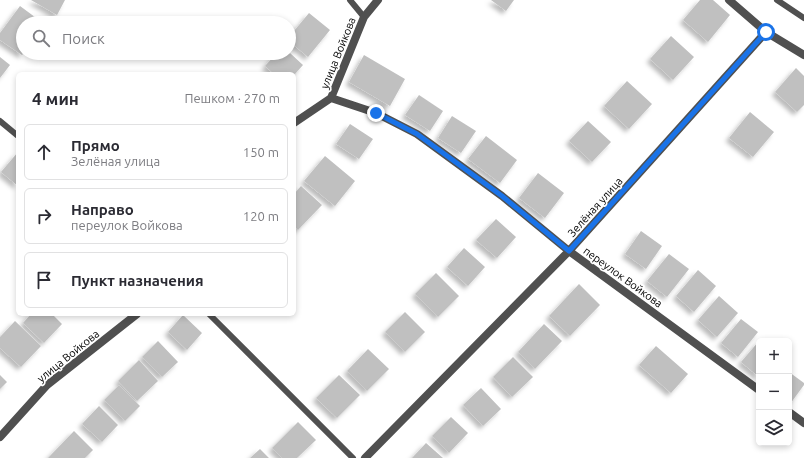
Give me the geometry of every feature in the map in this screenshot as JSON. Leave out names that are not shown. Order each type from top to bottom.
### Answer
[{"type":"street","name":"улица Войкова","points":[[296,122],[332,98],[364,17],[378,0]]},
{"type":"street","points":[[729,0],[766,32],[804,55]]},
{"type":"street","name":"Зелёная улица","points":[[365,458],[569,251],[766,32]]},
{"type":"street","name":"переулок Войкова","points":[[332,98],[376,113],[417,134],[502,196],[569,251],[756,388]]},
{"type":"street","name":"улица Войкова","points":[[0,437],[47,385],[134,316]]},
{"type":"street","points":[[792,414],[804,424]]},
{"type":"lane","points":[[350,0],[364,17]]},
{"type":"lane","points":[[777,0],[804,18]]},
{"type":"lane","points":[[0,121],[16,134]]},
{"type":"lane","points":[[211,316],[353,458]]},
{"type":"building","points":[[31,0],[65,0],[57,15]]},
{"type":"building","points":[[491,0],[514,0],[506,11]]},
{"type":"building","points":[[700,0],[713,0],[730,15],[708,42],[683,20]]},
{"type":"building","points":[[20,6],[34,16],[16,16],[16,51],[0,40],[0,33]]},
{"type":"building","points":[[309,13],[330,30],[308,57],[296,47],[296,29]]},
{"type":"building","points":[[671,36],[694,57],[673,80],[650,59]]},
{"type":"building","points":[[364,55],[405,79],[390,106],[349,82]]},
{"type":"building","points":[[0,57],[10,65],[0,78]]},
{"type":"building","points":[[296,59],[303,65],[296,73],[272,72],[265,66],[271,60],[296,60]]},
{"type":"building","points":[[796,68],[804,76],[804,105],[797,112],[775,92]]},
{"type":"building","points":[[627,81],[652,104],[629,129],[604,106]]},
{"type":"building","points":[[419,95],[443,111],[430,131],[405,115]]},
{"type":"building","points":[[750,112],[774,132],[753,157],[729,138]]},
{"type":"building","points":[[452,116],[476,131],[461,153],[438,138]]},
{"type":"building","points":[[588,121],[611,142],[592,162],[569,141]]},
{"type":"building","points":[[350,124],[373,139],[359,159],[336,144]]},
{"type":"building","points":[[486,136],[517,160],[500,183],[468,159]]},
{"type":"building","points":[[16,154],[16,184],[1,172]]},
{"type":"building","points":[[325,156],[355,181],[335,206],[304,181]]},
{"type":"building","points":[[538,173],[564,193],[545,218],[519,198]]},
{"type":"building","points":[[301,186],[322,205],[298,230],[296,228],[296,192]]},
{"type":"building","points":[[496,219],[516,237],[497,258],[476,240]]},
{"type":"building","points":[[641,231],[662,246],[646,269],[625,254]]},
{"type":"building","points":[[464,248],[485,267],[468,286],[447,267]]},
{"type":"building","points":[[669,254],[689,269],[667,297],[647,281]]},
{"type":"building","points":[[698,270],[716,286],[694,312],[676,296]]},
{"type":"building","points":[[436,273],[459,296],[438,317],[415,294]]},
{"type":"building","points":[[579,284],[600,305],[570,336],[549,316]]},
{"type":"building","points":[[719,296],[738,313],[717,337],[698,320]]},
{"type":"building","points":[[405,312],[425,332],[405,352],[385,332]]},
{"type":"building","points":[[29,316],[54,316],[62,324],[44,343],[23,323]]},
{"type":"building","points":[[182,316],[184,316],[202,333],[187,350],[168,332]]},
{"type":"building","points":[[741,319],[758,332],[738,357],[721,343]]},
{"type":"building","points":[[15,321],[41,346],[21,367],[0,348],[0,337]]},
{"type":"building","points":[[544,324],[562,341],[535,369],[518,352]]},
{"type":"building","points":[[158,341],[178,362],[162,377],[142,357]]},
{"type":"building","points":[[756,344],[756,374],[741,362]]},
{"type":"building","points":[[656,346],[688,374],[671,393],[639,365]]},
{"type":"building","points":[[368,349],[389,369],[367,391],[347,371]]},
{"type":"building","points":[[513,357],[533,377],[512,397],[493,377]]},
{"type":"building","points":[[139,360],[158,381],[137,401],[118,381]]},
{"type":"building","points":[[792,374],[804,383],[792,401]]},
{"type":"building","points":[[0,375],[7,382],[0,389]]},
{"type":"building","points":[[339,375],[360,395],[337,418],[316,398]]},
{"type":"building","points":[[119,385],[140,406],[125,421],[104,400]]},
{"type":"building","points":[[481,388],[501,409],[483,426],[463,405]]},
{"type":"building","points":[[99,406],[118,425],[102,442],[82,424]]},
{"type":"building","points":[[451,417],[468,433],[449,453],[432,436]]},
{"type":"building","points":[[298,422],[316,440],[297,458],[282,458],[272,448]]},
{"type":"building","points":[[74,431],[93,450],[85,458],[48,458]]},
{"type":"building","points":[[426,443],[443,458],[412,458]]},
{"type":"building","points":[[260,449],[269,458],[250,458]]},
{"type":"route","points":[[376,113],[417,134],[502,196],[569,251],[766,32]]}]
